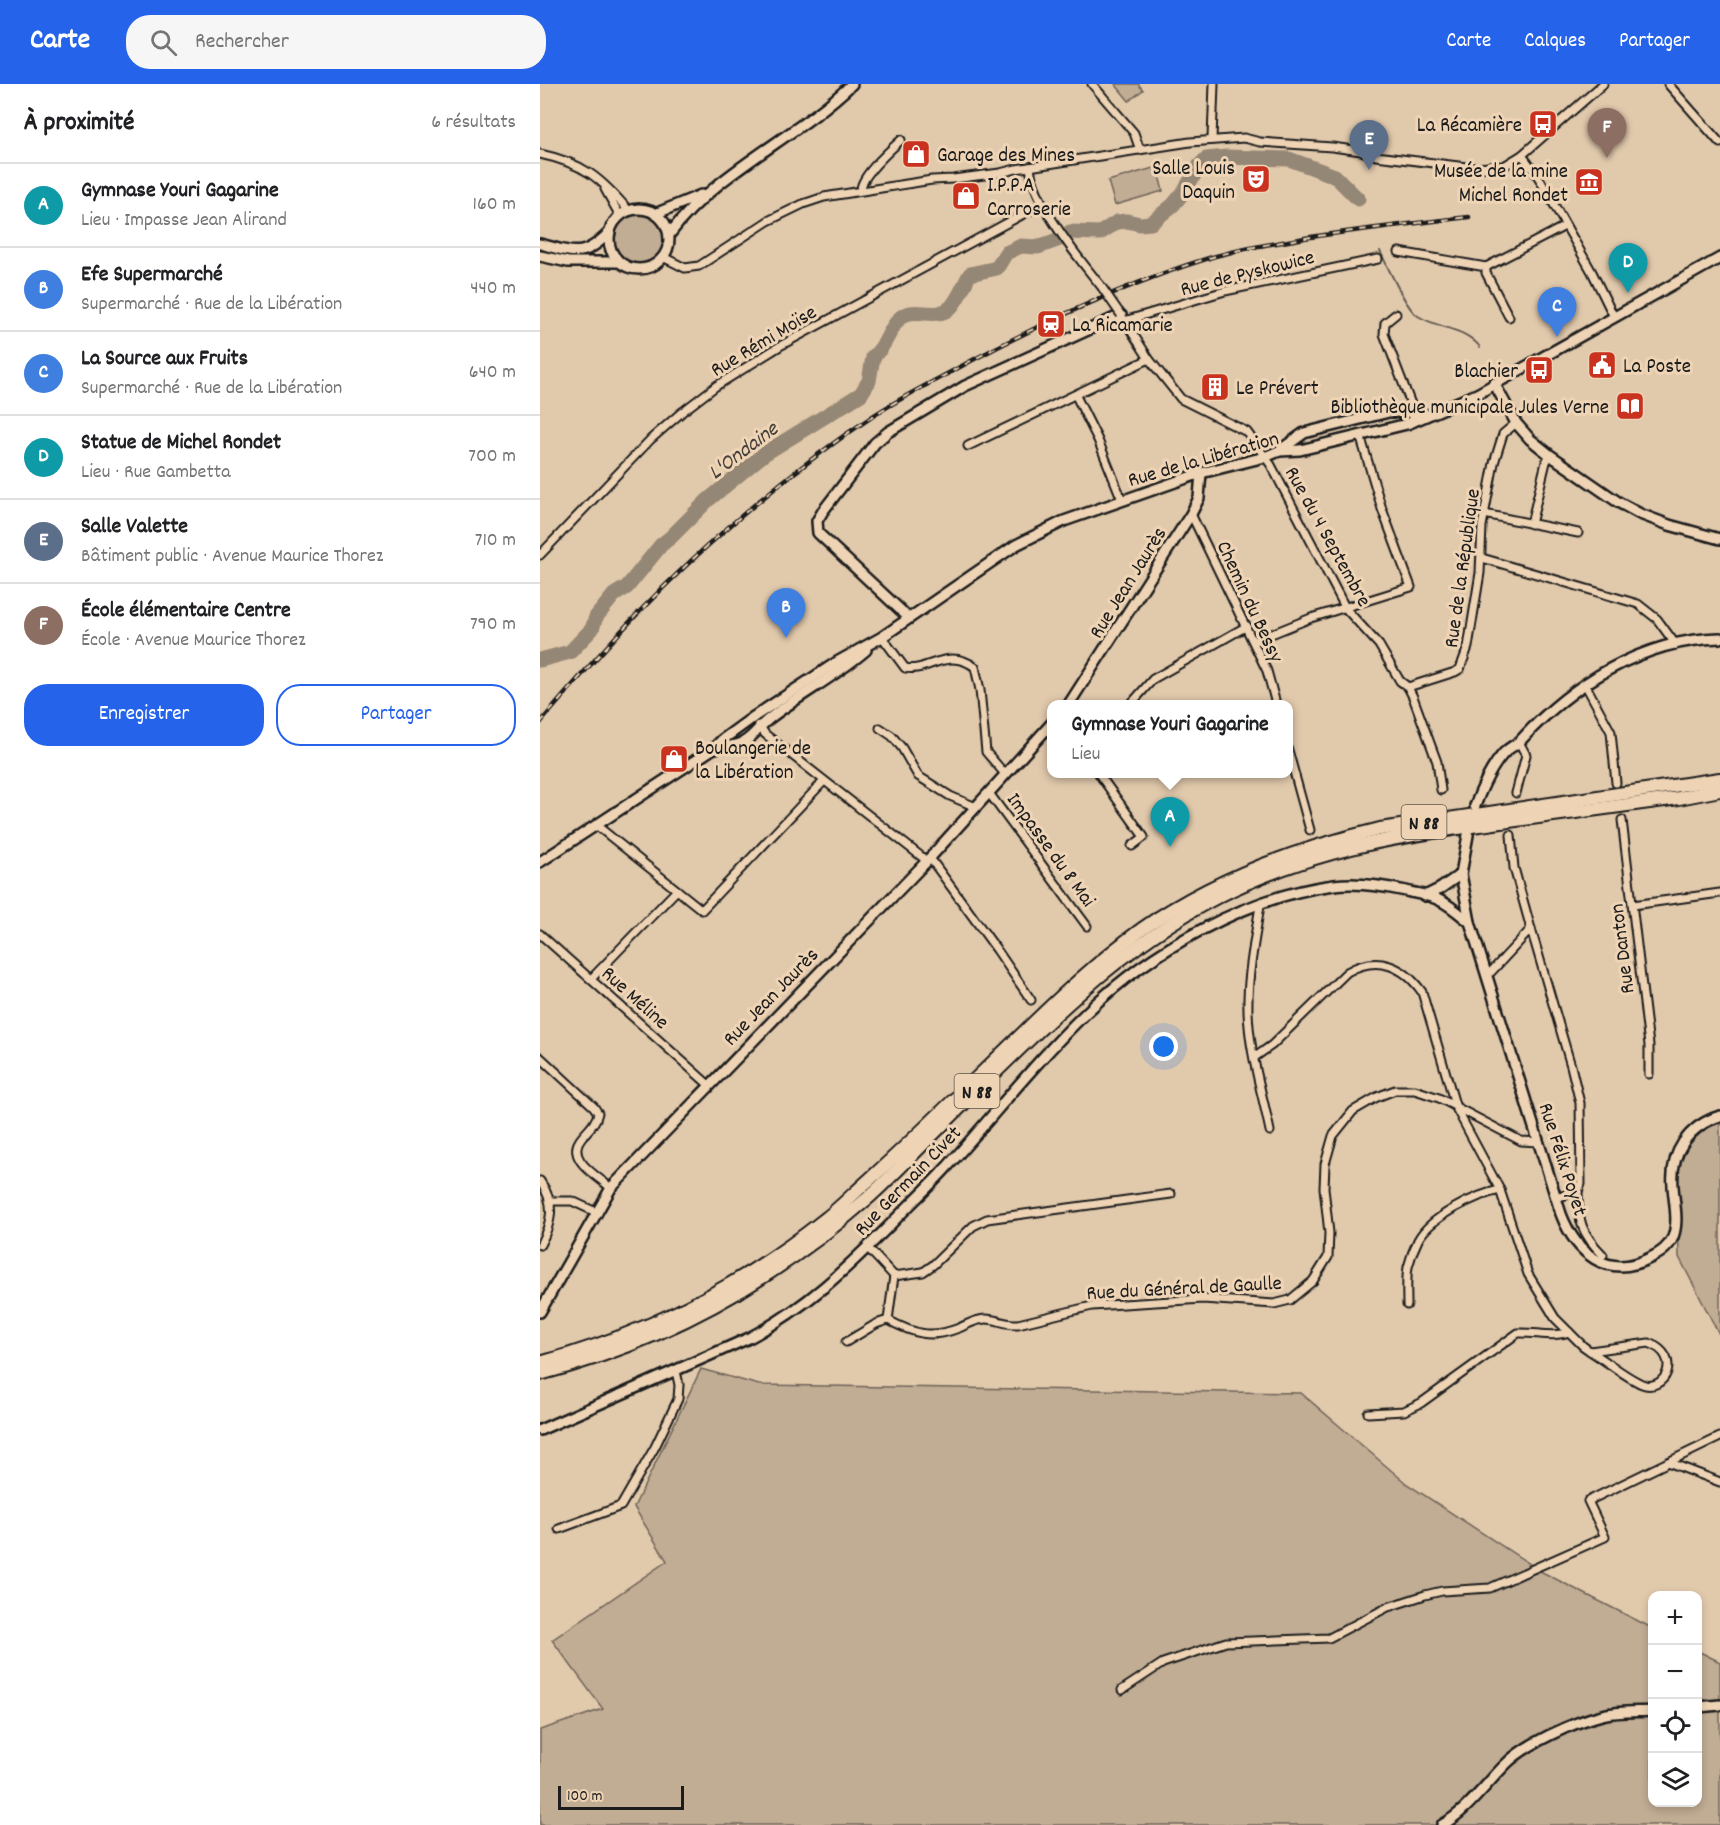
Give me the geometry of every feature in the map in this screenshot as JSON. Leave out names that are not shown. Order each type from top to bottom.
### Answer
[{"type":"highway","name":"N 88","points":[[540,1363],[576,1353],[636,1331],[693,1304],[761,1266],[825,1220],[882,1169],[1075,983],[1143,929],[1220,884],[1287,855],[1380,829],[1720,779]]},
{"type":"highway","name":"N 88","points":[[540,1374],[612,1352],[666,1330],[755,1283],[797,1255],[869,1197],[1026,1043],[1105,970],[1153,936],[1215,898],[1311,858],[1370,842],[1679,798],[1720,790]]},
{"type":"street","points":[[669,235],[681,219],[709,191],[823,111],[852,84]]},
{"type":"street","points":[[1092,84],[1134,133],[1140,150]]},
{"type":"street","points":[[1212,139],[1214,84]]},
{"type":"street","points":[[663,257],[686,268],[699,267],[783,213],[824,196],[861,189],[1000,173],[1212,139],[1244,138],[1260,142],[1332,147],[1361,151],[1376,156],[1475,168],[1504,166],[1522,155],[1603,84]]},
{"type":"street","points":[[1668,84],[1720,143]]},
{"type":"street","points":[[861,189],[862,182],[878,161],[901,140]]},
{"type":"street","points":[[540,154],[564,159],[582,167],[616,196],[629,211]]},
{"type":"street","points":[[1522,155],[1532,168],[1592,272],[1614,317]]},
{"type":"street","name":"Rue du 4 Septembre","points":[[1030,167],[1034,188],[1042,204],[1101,286],[1149,359],[1181,399],[1247,432],[1271,465],[1346,609],[1378,645],[1400,681],[1408,687],[1437,762],[1441,790]]},
{"type":"street","points":[[604,187],[620,216]]},
{"type":"street","points":[[655,214],[709,191]]},
{"type":"street","name":"Rue Rémi Moïse","points":[[540,555],[651,439],[716,386],[780,346],[1042,204]]},
{"type":"street","points":[[540,244],[569,252],[586,252],[610,232],[620,216],[629,211],[647,210],[655,214],[666,227],[669,235],[668,247],[656,264],[647,268],[627,267],[619,262],[612,253],[609,243],[610,232]]},
{"type":"street","points":[[1399,252],[1486,267],[1565,226]]},
{"type":"street","points":[[540,256],[568,262],[619,262]]},
{"type":"street","name":"Rue de Pyskowice","points":[[1123,318],[1225,291],[1378,259]]},
{"type":"street","name":"Rue de la Libération","points":[[714,748],[739,745],[761,728],[767,720],[844,669],[909,618],[1016,545],[1064,521],[1201,473],[1265,457],[1279,451],[1300,450],[1407,424],[1471,396],[1719,260]]},
{"type":"street","points":[[1486,267],[1486,273],[1509,317]]},
{"type":"street","points":[[1396,314],[1385,323],[1384,327],[1387,346],[1411,404],[1409,411]]},
{"type":"street","points":[[909,618],[818,534],[817,521],[823,511],[875,443],[888,432],[964,386],[1123,318]]},
{"type":"street","points":[[968,446],[1149,359]]},
{"type":"street","points":[[1494,383],[1516,423],[1530,438],[1550,455],[1618,502],[1645,516],[1720,539]]},
{"type":"street","points":[[1076,396],[1098,440],[1122,500]]},
{"type":"street","points":[[1279,451],[1304,433],[1392,412],[1409,411],[1419,418]]},
{"type":"street","name":"Rue de la République","points":[[1408,687],[1460,669],[1468,647],[1482,558],[1482,526],[1494,463],[1503,434],[1516,423]]},
{"type":"street","points":[[1254,641],[1311,618],[1411,587],[1382,508],[1360,435]]},
{"type":"street","points":[[1531,524],[1546,462],[1550,455]]},
{"type":"street","name":"Rue Jean Jaurès","points":[[1072,700],[1191,514],[1199,498],[1201,473]]},
{"type":"street","name":"Chemin du Bessy","points":[[1191,514],[1254,641],[1267,671],[1275,700]]},
{"type":"street","points":[[1484,514],[1578,533]]},
{"type":"street","points":[[1482,558],[1638,604],[1657,619],[1676,645]]},
{"type":"street","points":[[1135,700],[1153,679],[1247,627]]},
{"type":"street","points":[[882,637],[905,668],[912,670],[951,659],[966,660],[975,667],[981,690],[986,752],[1005,774]]},
{"type":"street","name":"Rue de la Libération","points":[[540,862],[714,748],[755,716],[837,662],[882,637]]},
{"type":"street","points":[[1475,806],[1487,776],[1504,753],[1519,742],[1551,708],[1585,684],[1637,656],[1687,642],[1720,638]]},
{"type":"street","points":[[1585,684],[1611,732],[1616,783]]},
{"type":"street","points":[[755,716],[765,734],[928,859],[1031,1000]]},
{"type":"street","points":[[880,728],[892,736],[902,748],[918,776],[950,796],[976,807]]},
{"type":"street","name":"Rue Jean Jaurès","points":[[540,1312],[611,1188],[928,859],[1047,728]]},
{"type":"street","points":[[1516,793],[1526,755],[1519,742]]},
{"type":"street","points":[[1293,768],[1310,830]]},
{"type":"street","points":[[1102,778],[1144,837],[1132,846]]},
{"type":"street","points":[[596,825],[702,910],[824,781]]},
{"type":"street","name":"Impasse du 8 Mai","points":[[989,793],[1087,926]]},
{"type":"street","name":"Rue Danton","points":[[1622,820],[1649,1045],[1649,1074]]},
{"type":"street","name":"Rue Félix Poyet","points":[[1468,835],[1461,874],[1470,922],[1566,1227],[1587,1254],[1601,1263],[1622,1267],[1639,1264],[1661,1253],[1673,1238],[1676,1214],[1672,1169],[1676,1155],[1688,1135],[1697,1127],[1720,1116]]},
{"type":"street","points":[[1512,835],[1514,868],[1580,1103],[1582,1227],[1589,1241],[1603,1255]]},
{"type":"street","points":[[1425,896],[1461,874]]},
{"type":"street","name":"Rue Germain Civet","points":[[542,1428],[749,1338],[779,1322],[825,1288],[945,1169],[1088,1011],[1170,948],[1210,926],[1304,890],[1336,884],[1372,885],[1440,900],[1470,922]]},
{"type":"street","points":[[591,980],[677,890]]},
{"type":"street","points":[[1633,905],[1720,893]]},
{"type":"street","points":[[1260,905],[1248,1012],[1270,1131]]},
{"type":"street","points":[[1486,973],[1491,972],[1531,929]]},
{"type":"street","name":"Rue Méline","points":[[540,934],[709,1085]]},
{"type":"street","points":[[1255,1057],[1272,1045],[1347,972],[1364,965],[1390,966],[1414,980],[1422,992],[1456,1108],[1500,1190],[1528,1274],[1554,1318],[1590,1351],[1643,1385],[1656,1384],[1665,1376],[1669,1365],[1666,1354],[1649,1343],[1590,1351]]},
{"type":"street","points":[[540,1057],[598,1113],[596,1121],[576,1144],[575,1151],[580,1161],[611,1188]]},
{"type":"street","name":"Rue du Général de Gaulle","points":[[888,1320],[914,1332],[936,1334],[986,1319],[1009,1325],[1018,1324],[1092,1306],[1203,1299],[1274,1304],[1290,1300],[1313,1281],[1328,1257],[1329,1233],[1324,1188],[1325,1164],[1333,1136],[1353,1111],[1395,1090],[1415,1090],[1439,1098],[1521,1141],[1539,1142]]},
{"type":"street","points":[[540,1181],[550,1202],[549,1227],[540,1245]]},
{"type":"street","points":[[1556,1198],[1580,1187]]},
{"type":"street","points":[[1407,1305],[1408,1268],[1418,1239],[1454,1208],[1483,1194],[1500,1190]]},
{"type":"street","points":[[894,1276],[923,1272],[972,1226],[987,1219],[1172,1194]]},
{"type":"street","points":[[550,1202],[572,1201],[598,1212]]},
{"type":"street","points":[[867,1248],[894,1276]]},
{"type":"street","points":[[846,1342],[868,1328],[888,1320],[894,1276]]},
{"type":"street","points":[[1368,1413],[1404,1411],[1421,1403],[1518,1333],[1537,1332],[1558,1336],[1569,1332]]},
{"type":"street","points":[[559,1529],[621,1506],[655,1447],[678,1399],[679,1385],[676,1371]]},
{"type":"street","points":[[1122,1690],[1163,1663],[1226,1642],[1329,1638],[1388,1607],[1425,1595],[1442,1591],[1490,1588],[1605,1537],[1588,1501],[1720,1437]]},
{"type":"street","points":[[1668,1462],[1720,1482]]},
{"type":"street","points":[[1702,1707],[1720,1705]]},
{"type":"street","points":[[1442,1825],[1460,1813],[1507,1762],[1536,1743],[1569,1726],[1603,1714],[1648,1711]]},
{"type":"shaded area","points":[[1115,84],[1138,84],[1143,90],[1129,101]]},
{"type":"shaded area","points":[[1157,167],[1163,191],[1115,205],[1108,181]]},
{"type":"shaded area","points":[[638,213],[648,215],[656,221],[662,229],[664,239],[662,249],[656,257],[648,263],[638,265],[628,263],[620,257],[614,249],[612,239],[614,229],[620,221],[628,215]]},
{"type":"shaded area","points":[[1720,1123],[1720,1336],[1679,1257],[1677,1161],[1687,1144],[1705,1126]]},
{"type":"shaded area","points":[[701,1369],[759,1385],[1301,1393],[1407,1484],[1542,1572],[1648,1626],[1648,1807],[1702,1807],[1702,1653],[1720,1662],[1720,1825],[540,1825],[540,1730],[603,1709],[552,1640],[667,1561],[634,1507]]},
{"type":"waterway","points":[[1070,232],[1100,233],[1117,222],[1151,223],[1173,205],[1206,159],[1227,157],[1289,159],[1335,176],[1358,199]]},
{"type":"waterway","name":"L'Ondaine","points":[[540,660],[570,652],[592,629],[596,617],[614,595],[627,587],[661,545],[708,500],[764,454],[861,394],[869,381],[873,357],[899,319],[911,313],[945,311],[956,300],[970,274],[997,268],[1006,253],[1021,246],[1038,247],[1060,239]]},
{"type":"waterway","points":[[1380,251],[1413,312],[1426,320],[1467,336],[1480,347]]},
{"type":"railway","points":[[540,723],[640,611],[725,530],[829,446],[920,388],[1086,304],[1147,279],[1209,258],[1311,237],[1469,217]]},
{"type":"place","name":"La Récamière","points":[[1543,124]]},
{"type":"place","name":"Garage des Mines","points":[[916,154]]},
{"type":"place","name":"École élémentaire Centre","points":[[1607,158]]},
{"type":"place","name":"Salle Valette","points":[[1369,170]]},
{"type":"place","name":"Salle Louis Daquin","points":[[1256,179]]},
{"type":"place","name":"Musée de la mine Michel Rondet","points":[[1589,182]]},
{"type":"place","name":"I.P.P.A Carroserie","points":[[966,196]]},
{"type":"place","name":"Statue de Michel Rondet","points":[[1628,293]]},
{"type":"place","name":"La Ricamarie","points":[[1051,324]]},
{"type":"place","name":"La Source aux Fruits","points":[[1557,337]]},
{"type":"place","name":"La Poste","points":[[1602,365]]},
{"type":"place","name":"Blachier","points":[[1539,370]]},
{"type":"place","name":"Le Prévert","points":[[1215,387]]},
{"type":"place","name":"Bibliothèque municipale Jules Verne","points":[[1630,406]]},
{"type":"place","name":"Efe Supermarché","points":[[786,638]]},
{"type":"place","name":"Boulangerie de la Libération","points":[[674,759]]},
{"type":"place","name":"Gymnase Youri Gagarine","points":[[1170,847]]}]
